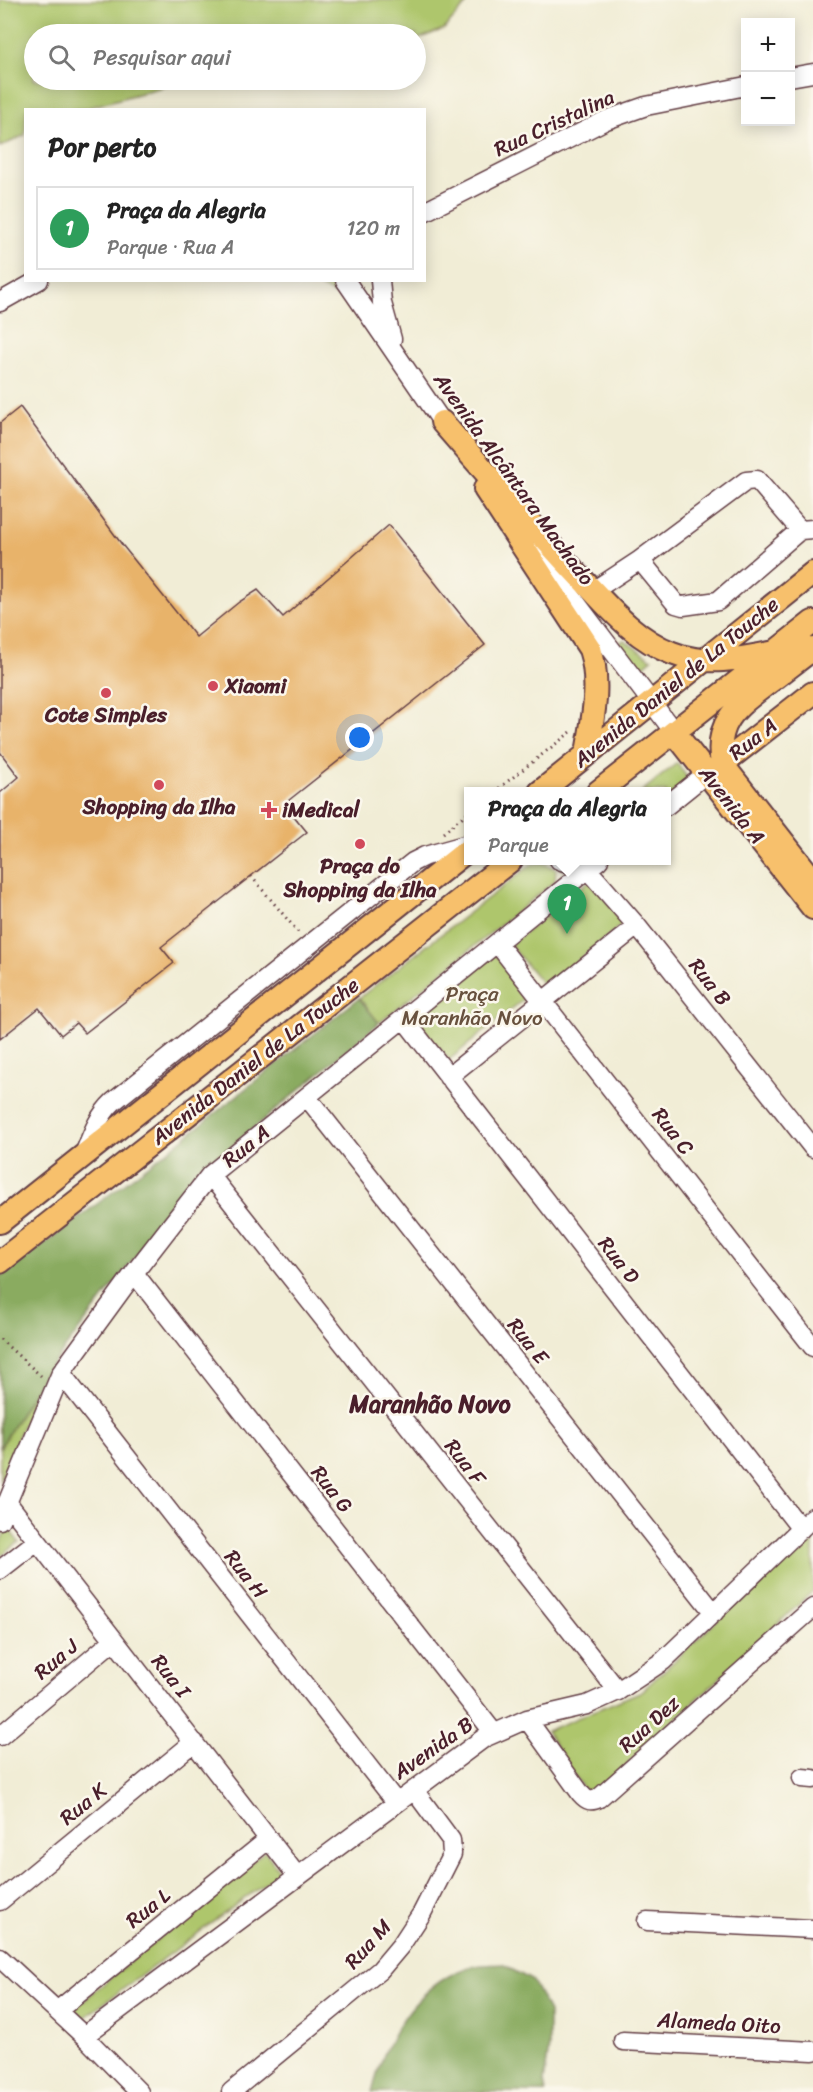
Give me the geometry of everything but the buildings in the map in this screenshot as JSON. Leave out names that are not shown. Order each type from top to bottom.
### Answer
[{"type":"main road","points":[[442,422],[546,541],[619,618],[643,638],[670,653],[704,659],[749,658],[775,652]]},
{"type":"main road","points":[[442,422],[590,648],[595,669],[596,692],[587,753]]},
{"type":"main road","name":"Avenida Daniel de La Touche","points":[[546,787],[813,573]]},
{"type":"main road","name":"Avenida Daniel de La Touche","points":[[604,787],[813,622]]},
{"type":"main road","points":[[714,769],[723,728],[731,713],[813,649]]},
{"type":"main road","name":"Rua A","points":[[714,769],[813,693]]},
{"type":"main road","points":[[674,732],[742,703]]},
{"type":"main road","name":"Avenida A","points":[[674,732],[714,769],[810,890]]},
{"type":"main road","name":"Avenida Daniel de La Touche","points":[[0,1222],[464,853]]},
{"type":"main road","name":"Avenida Daniel de La Touche","points":[[0,1262],[506,865]]},
{"type":"street","points":[[795,76],[813,73]]},
{"type":"street","name":"Rua Cristalina","points":[[426,211],[606,120],[646,106],[741,87]]},
{"type":"street","points":[[0,302],[35,282]]},
{"type":"street","name":"Avenida Alcântara Machado","points":[[346,282],[442,422],[650,702]]},
{"type":"street","points":[[380,282],[387,322],[403,366]]},
{"type":"street","points":[[593,591],[640,560],[746,481],[757,480],[806,530],[718,601],[710,603],[676,604],[640,560]]},
{"type":"street","name":"Avenida A","points":[[650,702],[674,732]]},
{"type":"street","name":"Rua A","points":[[671,802],[714,769]]},
{"type":"street","points":[[83,1158],[100,1117],[122,1094],[413,862],[425,856],[464,845]]},
{"type":"street","name":"Rua A","points":[[0,1520],[61,1373],[210,1175],[593,865]]},
{"type":"street","name":"Rua B","points":[[593,865],[637,926],[813,1148]]},
{"type":"street","points":[[447,1077],[637,926]]},
{"type":"street","name":"Rua C","points":[[497,943],[813,1347]]},
{"type":"street","name":"Rua D","points":[[404,1019],[447,1077],[807,1523]]},
{"type":"street","name":"Rua E","points":[[307,1097],[714,1613]]},
{"type":"street","name":"Rua F","points":[[210,1175],[618,1692]]},
{"type":"street","name":"Rua G","points":[[134,1273],[494,1733]]},
{"type":"street","name":"Rua H","points":[[61,1373],[396,1802]]},
{"type":"street","name":"Rua I","points":[[8,1502],[298,1877]]},
{"type":"street","name":"Avenida B","points":[[84,2036],[484,1738],[527,1719],[587,1705],[618,1692],[663,1661],[807,1523]]},
{"type":"street","points":[[0,1570],[37,1541]]},
{"type":"street","name":"Rua Dez","points":[[527,1719],[581,1794],[587,1800],[593,1801],[813,1608]]},
{"type":"street","name":"Rua J","points":[[0,1736],[114,1640]]},
{"type":"street","name":"Rua K","points":[[0,1900],[194,1742]]},
{"type":"street","name":"Rua M","points":[[231,2092],[380,1970],[401,1945],[422,1913],[452,1854],[453,1846],[452,1840],[414,1790]]},
{"type":"street","name":"Rua L","points":[[57,2011],[268,1839]]},
{"type":"street","points":[[647,1921],[813,1929]]},
{"type":"street","points":[[0,1958],[84,2036],[139,2092]]},
{"type":"street","name":"Alameda Oito","points":[[623,2041],[813,2051]]},
{"type":"path","points":[[251,876],[299,934]]},
{"type":"path","points":[[0,1339],[40,1376],[61,1373]]},
{"type":"green space","points":[[0,0],[470,0],[444,29],[426,36],[426,24],[24,24],[24,90],[152,90],[87,108],[24,108],[24,135],[0,147]]},
{"type":"green space","points":[[310,282],[332,282],[340,295]]},
{"type":"green space","points":[[624,640],[652,659],[636,673],[617,644]]},
{"type":"green space","points":[[677,763],[689,780],[671,794],[671,787],[647,787]]},
{"type":"green space","points":[[531,865],[547,865],[556,869],[555,881],[379,1023],[359,998]]},
{"type":"green space","points":[[590,880],[625,922],[545,987],[510,945]]},
{"type":"green space","name":"Praça Maranhão Novo","points":[[494,953],[529,995],[449,1060],[414,1018]]},
{"type":"green space","points":[[359,998],[379,1023],[200,1173],[42,1378],[0,1448],[0,1277],[174,1146]]},
{"type":"green space","points":[[42,1378],[0,1482],[0,1448]]},
{"type":"green space","points":[[7,1527],[19,1542],[0,1556],[0,1543]]},
{"type":"green space","points":[[813,1531],[813,1591],[590,1799],[546,1731],[642,1691]]},
{"type":"green space","points":[[265,1851],[280,1872],[84,2018],[73,2009]]},
{"type":"green space","points":[[502,1964],[533,1981],[549,2012],[549,2047],[544,2082],[546,2092],[372,2092],[384,2054],[404,2018],[416,2003],[447,1977],[466,1968]]},
{"type":"place","name":"Xiaomi","points":[[213,686]]},
{"type":"place","name":"Cote Simples","points":[[106,693]]},
{"type":"place","name":"Shopping da Ilha","points":[[159,785]]},
{"type":"place","name":"iMedical","points":[[269,810]]},
{"type":"place","name":"Praça do Shopping da Ilha","points":[[360,844]]},
{"type":"place","name":"Praça da Alegria","points":[[567,934]]},
{"type":"district","name":"Maranhão Novo","points":[[430,1404]]}]
